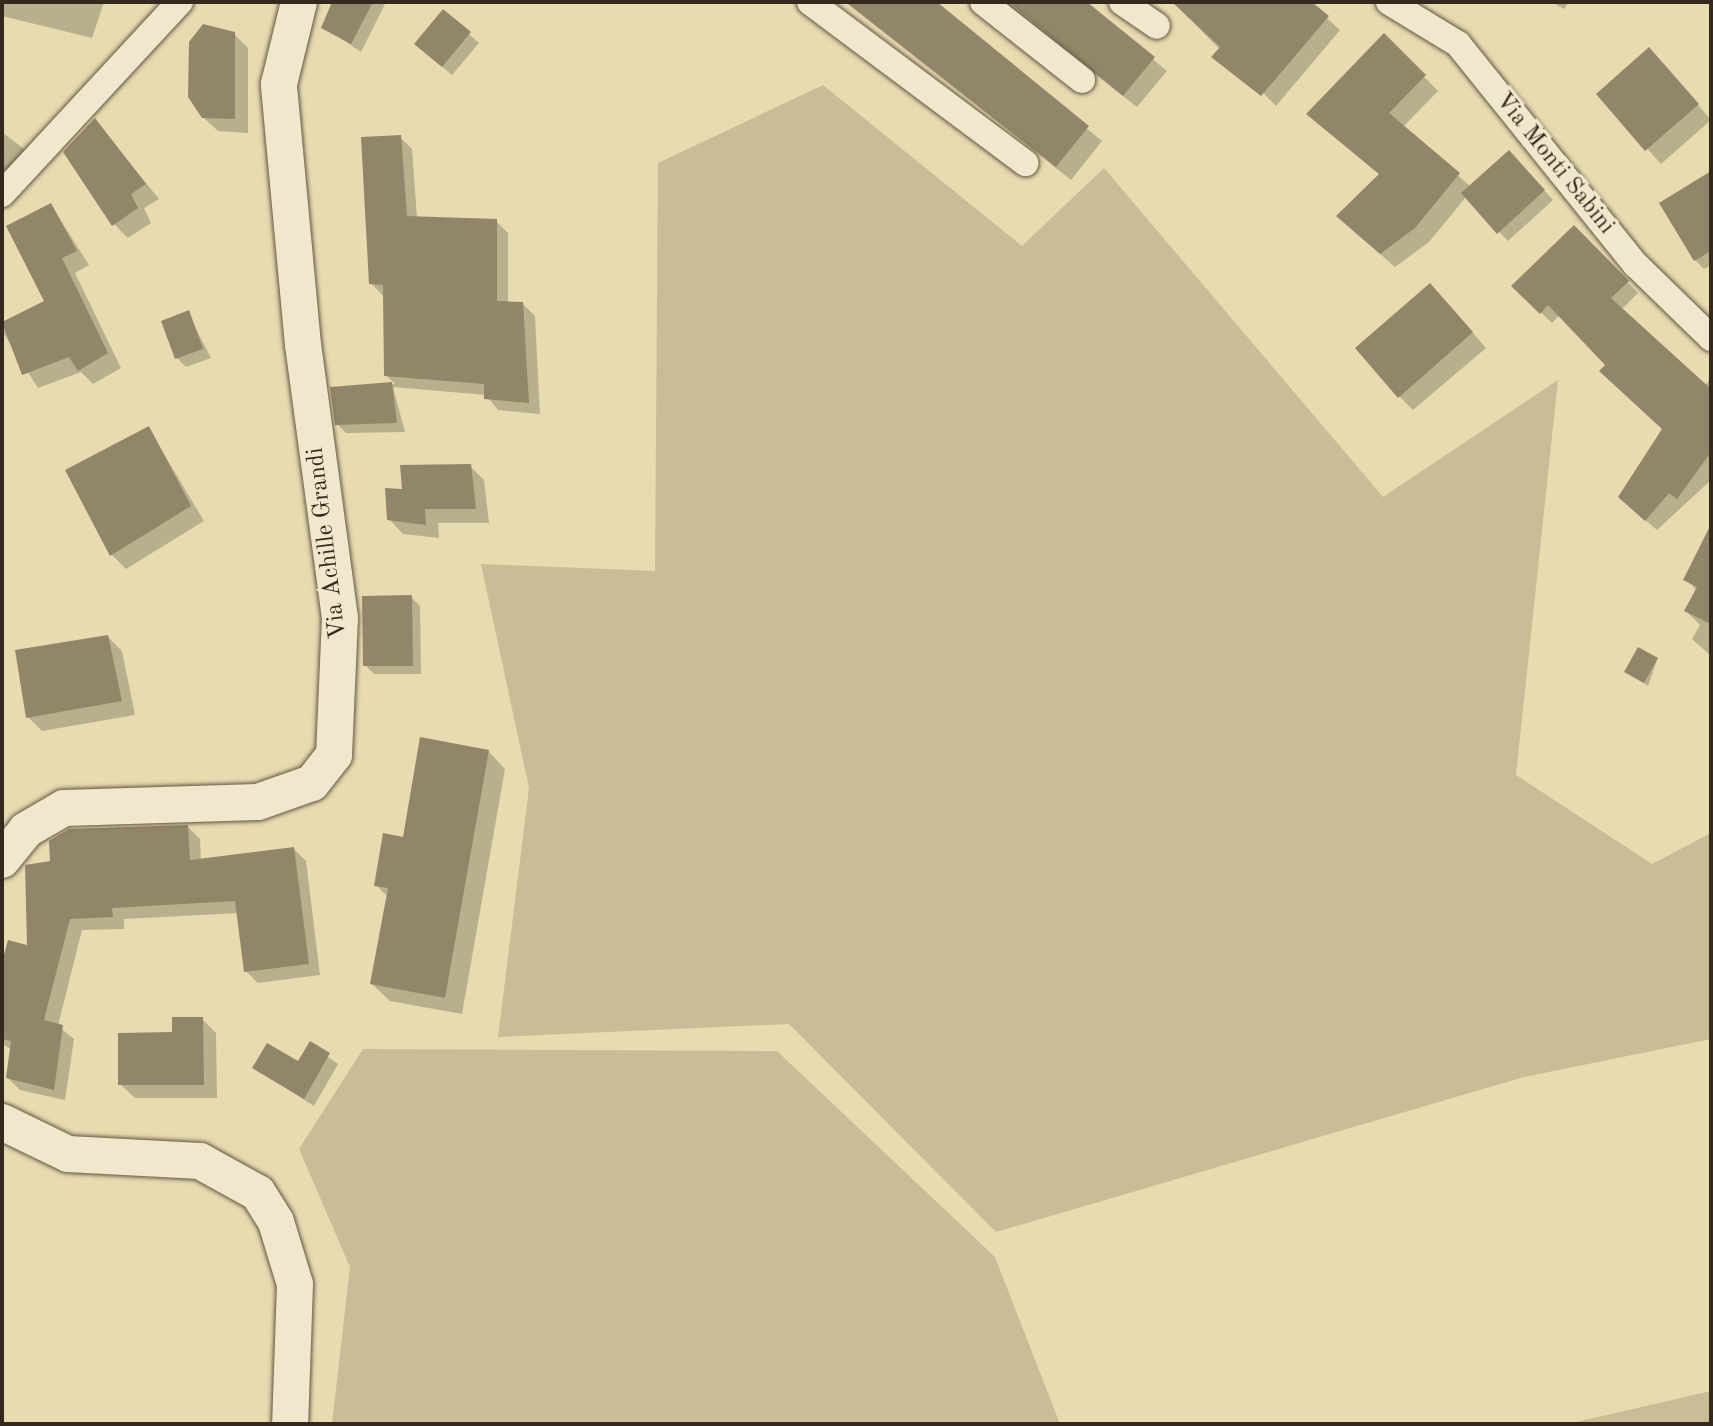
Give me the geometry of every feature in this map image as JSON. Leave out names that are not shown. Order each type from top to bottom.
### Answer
[{"type":"main road","name":"Via Achille Grandi","points":[[2,860],[26,830],[78,806],[258,802],[312,783],[334,755],[340,618],[303,345],[279,84],[299,2]]},
{"type":"main road","points":[[2,1122],[68,1154],[200,1161],[258,1193],[276,1222],[295,1284],[290,1424]]},
{"type":"street","points":[[2,194],[180,2]]},
{"type":"street","points":[[810,2],[1025,163]]},
{"type":"street","points":[[983,2],[1082,80]]},
{"type":"street","points":[[1122,2],[1157,26]]},
{"type":"street","name":"Via Monti Sabini","points":[[1389,2],[1458,44],[1636,265],[1711,338]]},
{"type":"shaded area","points":[[823,85],[1022,246],[1104,168],[1383,497],[1558,380],[1516,775],[1652,864],[1711,833],[1711,1039],[1524,1077],[996,1232],[789,1024],[498,1037],[529,788],[481,564],[655,571],[658,163]]},
{"type":"shaded area","points":[[363,1049],[777,1051],[995,1257],[1060,1424],[332,1424],[350,1267],[299,1149]]},
{"type":"shaded area","points":[[1711,1391],[1711,1424],[1568,1424]]},
{"type":"building","points":[[332,2],[373,2],[351,44],[321,28]]},
{"type":"building","points":[[846,2],[937,2],[1089,126],[1056,167]]},
{"type":"building","points":[[1009,2],[1087,2],[1155,57],[1123,96]]},
{"type":"building","points":[[1172,2],[1312,2],[1329,16],[1261,96],[1211,57],[1220,47]]},
{"type":"building","points":[[443,9],[471,32],[442,67],[414,44]]},
{"type":"building","points":[[203,24],[235,32],[235,119],[202,118],[188,97],[189,42]]},
{"type":"building","points":[[1384,33],[1426,75],[1389,113],[1460,173],[1415,228],[1380,254],[1336,216],[1379,174],[1306,114]]},
{"type":"building","points":[[1649,47],[1699,104],[1645,151],[1596,94]]},
{"type":"building","points":[[95,118],[146,184],[131,194],[138,208],[112,226],[63,152]]},
{"type":"building","points":[[401,135],[407,216],[497,219],[497,301],[523,302],[529,403],[484,399],[484,384],[384,376],[383,285],[369,284],[361,137]]},
{"type":"building","points":[[1509,150],[1545,190],[1497,234],[1461,193]]},
{"type":"building","points":[[1711,171],[1711,251],[1694,261],[1659,203]]},
{"type":"building","points":[[51,203],[77,251],[62,258],[108,353],[78,371],[69,357],[22,375],[2,322],[44,301],[6,226]]},
{"type":"building","points":[[1574,225],[1629,281],[1611,298],[1711,389],[1711,452],[1677,499],[1669,493],[1645,521],[1618,497],[1662,429],[1599,371],[1605,365],[1548,305],[1540,314],[1511,286]]},
{"type":"building","points":[[1430,283],[1473,332],[1398,398],[1355,348]]},
{"type":"building","points":[[189,310],[203,349],[175,359],[161,321]]},
{"type":"building","points":[[392,382],[397,423],[335,425],[330,387]]},
{"type":"building","points":[[149,426],[191,506],[110,556],[65,470]]},
{"type":"building","points":[[471,464],[476,509],[425,509],[426,525],[387,520],[385,488],[402,489],[400,465]]},
{"type":"building","points":[[1711,524],[1711,624],[1684,611],[1697,587],[1683,580]]},
{"type":"building","points":[[412,595],[413,666],[363,666],[362,596]]},
{"type":"building","points":[[108,635],[122,701],[26,718],[15,650]]},
{"type":"building","points":[[1638,647],[1658,658],[1644,683],[1624,672]]},
{"type":"building","points":[[420,737],[489,750],[445,998],[370,984],[388,888],[374,886],[383,833],[403,837]]},
{"type":"building","points":[[188,825],[190,860],[294,847],[309,964],[244,972],[235,901],[112,908],[113,917],[70,919],[44,1020],[63,1025],[54,1090],[6,1078],[11,1041],[2,1039],[2,962],[8,940],[27,945],[25,865],[50,861],[49,841],[69,829]]},
{"type":"building","points":[[172,1017],[203,1017],[204,1085],[118,1085],[118,1033],[172,1032]]},
{"type":"building","points":[[310,1041],[330,1053],[304,1099],[252,1068],[267,1043],[298,1061]]}]
